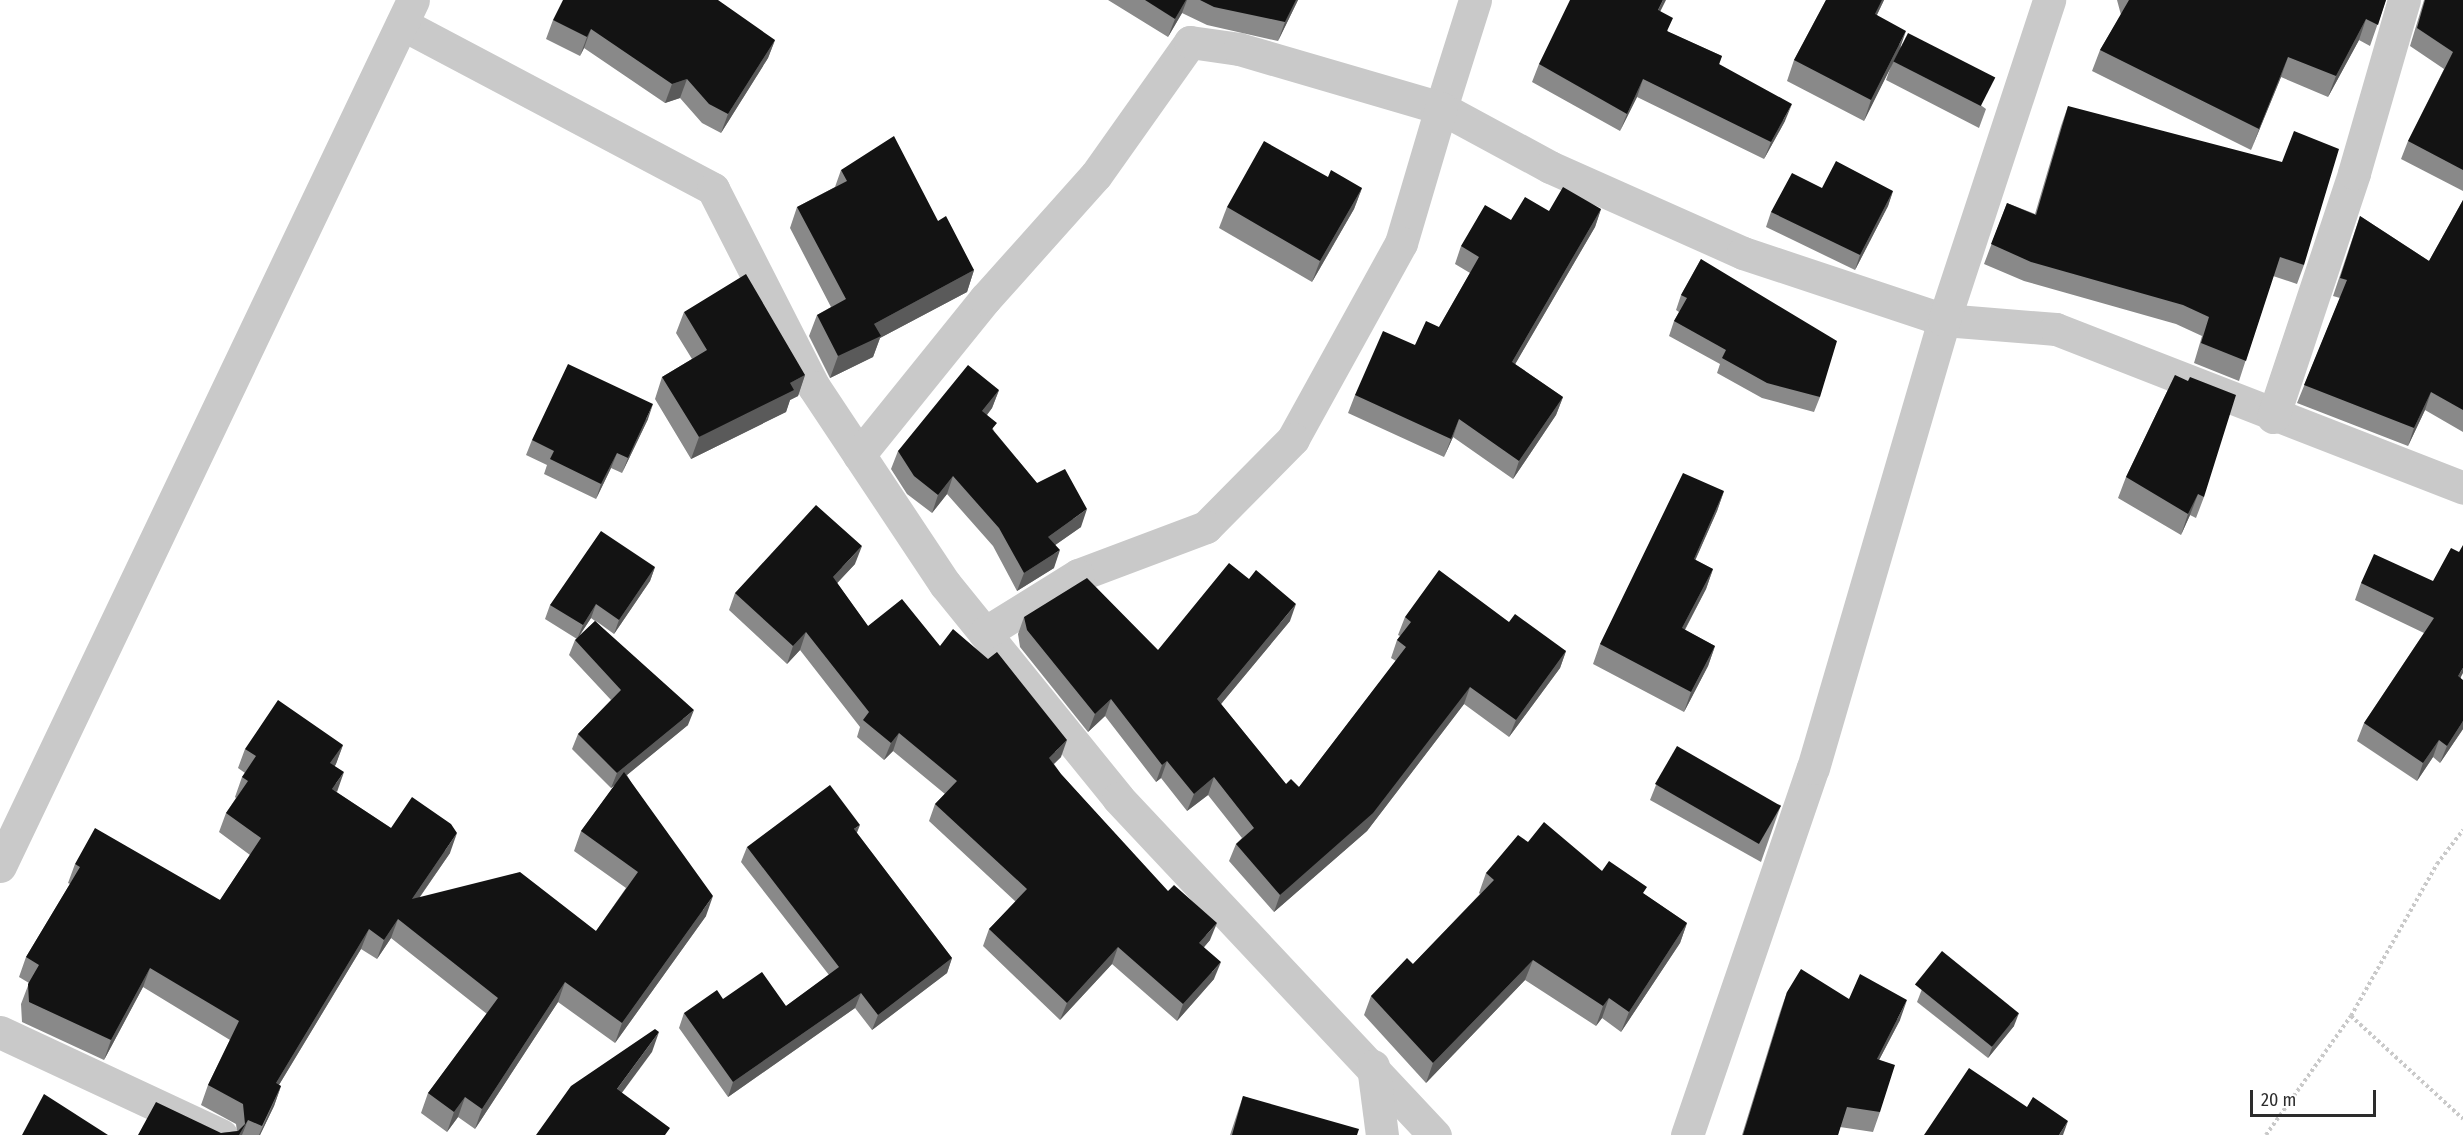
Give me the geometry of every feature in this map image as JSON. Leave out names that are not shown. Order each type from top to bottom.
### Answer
[{"type":"street","points":[[985,633],[1078,575],[1206,527],[1293,439],[1401,243],[1474,0]]},
{"type":"street","points":[[1687,1135],[1814,768],[1944,320],[2049,0]]},
{"type":"street","points":[[2273,417],[2354,173],[2404,0]]},
{"type":"street","points":[[0,866],[407,12],[713,189],[814,387],[859,455],[985,633],[1118,798],[1373,1066],[1435,1135]]},
{"type":"street","points":[[859,455],[985,299],[1096,175],[1190,42],[1239,49],[1441,108],[1550,167],[1743,254],[1944,320],[2056,329],[2273,417],[2463,488]]},
{"type":"street","points":[[0,1032],[221,1135]]},
{"type":"street","points":[[1373,1066],[1382,1135]]},
{"type":"path","points":[[2266,1135],[2351,1016],[2437,864],[2463,831]]},
{"type":"path","points":[[2351,1016],[2463,1119]]},
{"type":"building","points":[[563,0],[718,0],[775,40],[728,114],[709,104],[687,79],[672,84],[591,29],[587,37],[553,20]]},
{"type":"building","points":[[1145,0],[1186,0],[1175,19]]},
{"type":"building","points":[[1200,0],[1296,0],[1285,22],[1214,7]]},
{"type":"building","points":[[1570,0],[1663,0],[1658,10],[1673,18],[1667,31],[1722,56],[1719,64],[1792,104],[1771,142],[1643,79],[1627,114],[1539,64]]},
{"type":"building","points":[[1826,0],[1882,0],[1875,14],[1906,31],[1871,100],[1794,60]]},
{"type":"building","points":[[2129,0],[2386,0],[2378,25],[2366,19],[2336,76],[2288,57],[2259,129],[2100,50]]},
{"type":"building","points":[[2425,0],[2463,0],[2463,170],[2408,141],[2453,52],[2417,28]]},
{"type":"building","points":[[1908,33],[1995,77],[1981,106],[1893,62]]},
{"type":"building","points":[[2068,106],[2282,162],[2294,131],[2339,149],[2304,265],[2280,257],[2246,361],[2201,343],[2209,317],[2183,305],[2031,262],[1991,244],[2007,203],[2036,215]]},
{"type":"building","points":[[894,136],[938,221],[946,216],[974,270],[874,324],[881,336],[838,356],[817,315],[846,299],[797,207],[847,181],[841,170]]},
{"type":"building","points":[[1264,141],[1328,177],[1331,170],[1362,188],[1320,261],[1227,207]]},
{"type":"building","points":[[1836,161],[1893,191],[1860,255],[1771,212],[1792,173],[1822,188]]},
{"type":"building","points":[[1563,187],[1601,209],[1512,362],[1563,397],[1519,461],[1459,419],[1451,439],[1355,395],[1383,331],[1415,345],[1426,321],[1439,327],[1479,257],[1461,246],[1485,205],[1511,220],[1525,197],[1549,211]]},
{"type":"building","points":[[2463,200],[2463,410],[2431,392],[2414,428],[2304,385],[2347,280],[2340,278],[2360,216],[2429,261]]},
{"type":"building","points":[[1701,259],[1837,341],[1820,397],[1767,383],[1722,358],[1726,350],[1674,321],[1687,298],[1681,295]]},
{"type":"building","points":[[746,274],[805,375],[790,383],[794,390],[699,437],[662,377],[707,350],[684,312]]},
{"type":"building","points":[[568,364],[653,404],[628,458],[617,453],[601,484],[550,459],[554,451],[532,440]]},
{"type":"building","points":[[968,365],[999,390],[982,411],[997,423],[992,429],[1037,483],[1065,469],[1087,509],[1048,537],[1060,550],[1024,573],[999,528],[953,476],[938,495],[914,476],[898,451]]},
{"type":"building","points":[[2175,375],[2188,381],[2190,377],[2236,395],[2204,497],[2198,494],[2188,514],[2126,477]]},
{"type":"building","points":[[1683,473],[1724,491],[1694,559],[1713,569],[1682,628],[1715,646],[1691,692],[1600,644]]},
{"type":"building","points":[[816,505],[862,546],[833,577],[868,626],[902,599],[940,646],[953,629],[988,659],[997,652],[1067,740],[1049,758],[1061,774],[1168,891],[1174,885],[1217,923],[1199,943],[1221,962],[1183,1004],[1118,947],[1067,1003],[989,929],[1027,889],[935,804],[957,781],[899,733],[891,743],[863,720],[869,712],[806,632],[793,646],[735,593]]},
{"type":"building","points":[[601,531],[655,567],[619,620],[596,604],[583,625],[550,605]]},
{"type":"building","points":[[2463,545],[2463,668],[2458,676],[2463,680],[2463,721],[2447,746],[2439,740],[2423,763],[2364,723],[2434,618],[2361,583],[2374,554],[2433,581],[2451,548],[2459,552]]},
{"type":"building","points":[[1229,563],[1249,579],[1256,570],[1296,604],[1217,699],[1286,784],[1291,779],[1299,787],[1406,647],[1397,640],[1411,622],[1405,617],[1439,570],[1509,622],[1515,614],[1566,651],[1516,720],[1470,687],[1373,813],[1280,895],[1236,844],[1254,828],[1214,777],[1194,794],[1167,761],[1162,765],[1111,699],[1095,714],[1027,630],[1024,617],[1087,578],[1158,650]]},
{"type":"building","points":[[595,621],[694,710],[617,773],[578,734],[621,690],[575,640]]},
{"type":"building","points":[[278,700],[343,745],[330,763],[344,772],[332,789],[391,828],[412,797],[451,824],[457,833],[412,899],[520,872],[596,931],[638,872],[581,831],[624,772],[713,896],[622,1023],[565,982],[482,1109],[465,1097],[454,1112],[428,1093],[498,998],[398,919],[384,940],[369,929],[276,1083],[281,1086],[262,1126],[248,1120],[239,1135],[138,1135],[156,1102],[221,1133],[238,1131],[245,1124],[243,1104],[208,1085],[239,1021],[150,968],[111,1040],[29,1002],[28,984],[39,965],[26,957],[80,867],[75,864],[95,828],[220,900],[261,838],[226,813],[248,781],[242,777],[256,756],[245,749]]},
{"type":"building","points":[[1677,746],[1781,806],[1759,844],[1655,784]]},
{"type":"building","points":[[830,785],[860,825],[854,829],[952,958],[878,1015],[861,993],[733,1082],[684,1013],[717,990],[723,999],[762,972],[786,1006],[839,967],[747,847]]},
{"type":"building","points":[[1544,822],[1602,871],[1609,861],[1647,887],[1643,893],[1687,923],[1629,1012],[1609,998],[1603,1006],[1533,960],[1433,1063],[1371,996],[1407,958],[1413,964],[1494,880],[1486,873],[1518,835],[1528,842]]},
{"type":"building","points":[[1942,951],[2019,1013],[1992,1047],[1915,984]]},
{"type":"building","points":[[1801,969],[1849,999],[1860,974],[1907,1000],[1877,1059],[1895,1065],[1880,1112],[1847,1107],[1838,1135],[1743,1135],[1787,992]]},
{"type":"building","points":[[655,1029],[659,1032],[617,1089],[670,1128],[665,1135],[536,1135],[571,1086]]},
{"type":"building","points":[[1969,1068],[2027,1107],[2033,1097],[2068,1121],[2059,1135],[1924,1135]]},
{"type":"building","points":[[44,1094],[108,1135],[22,1135]]},
{"type":"building","points":[[1243,1096],[1359,1129],[1357,1135],[1232,1135]]}]
